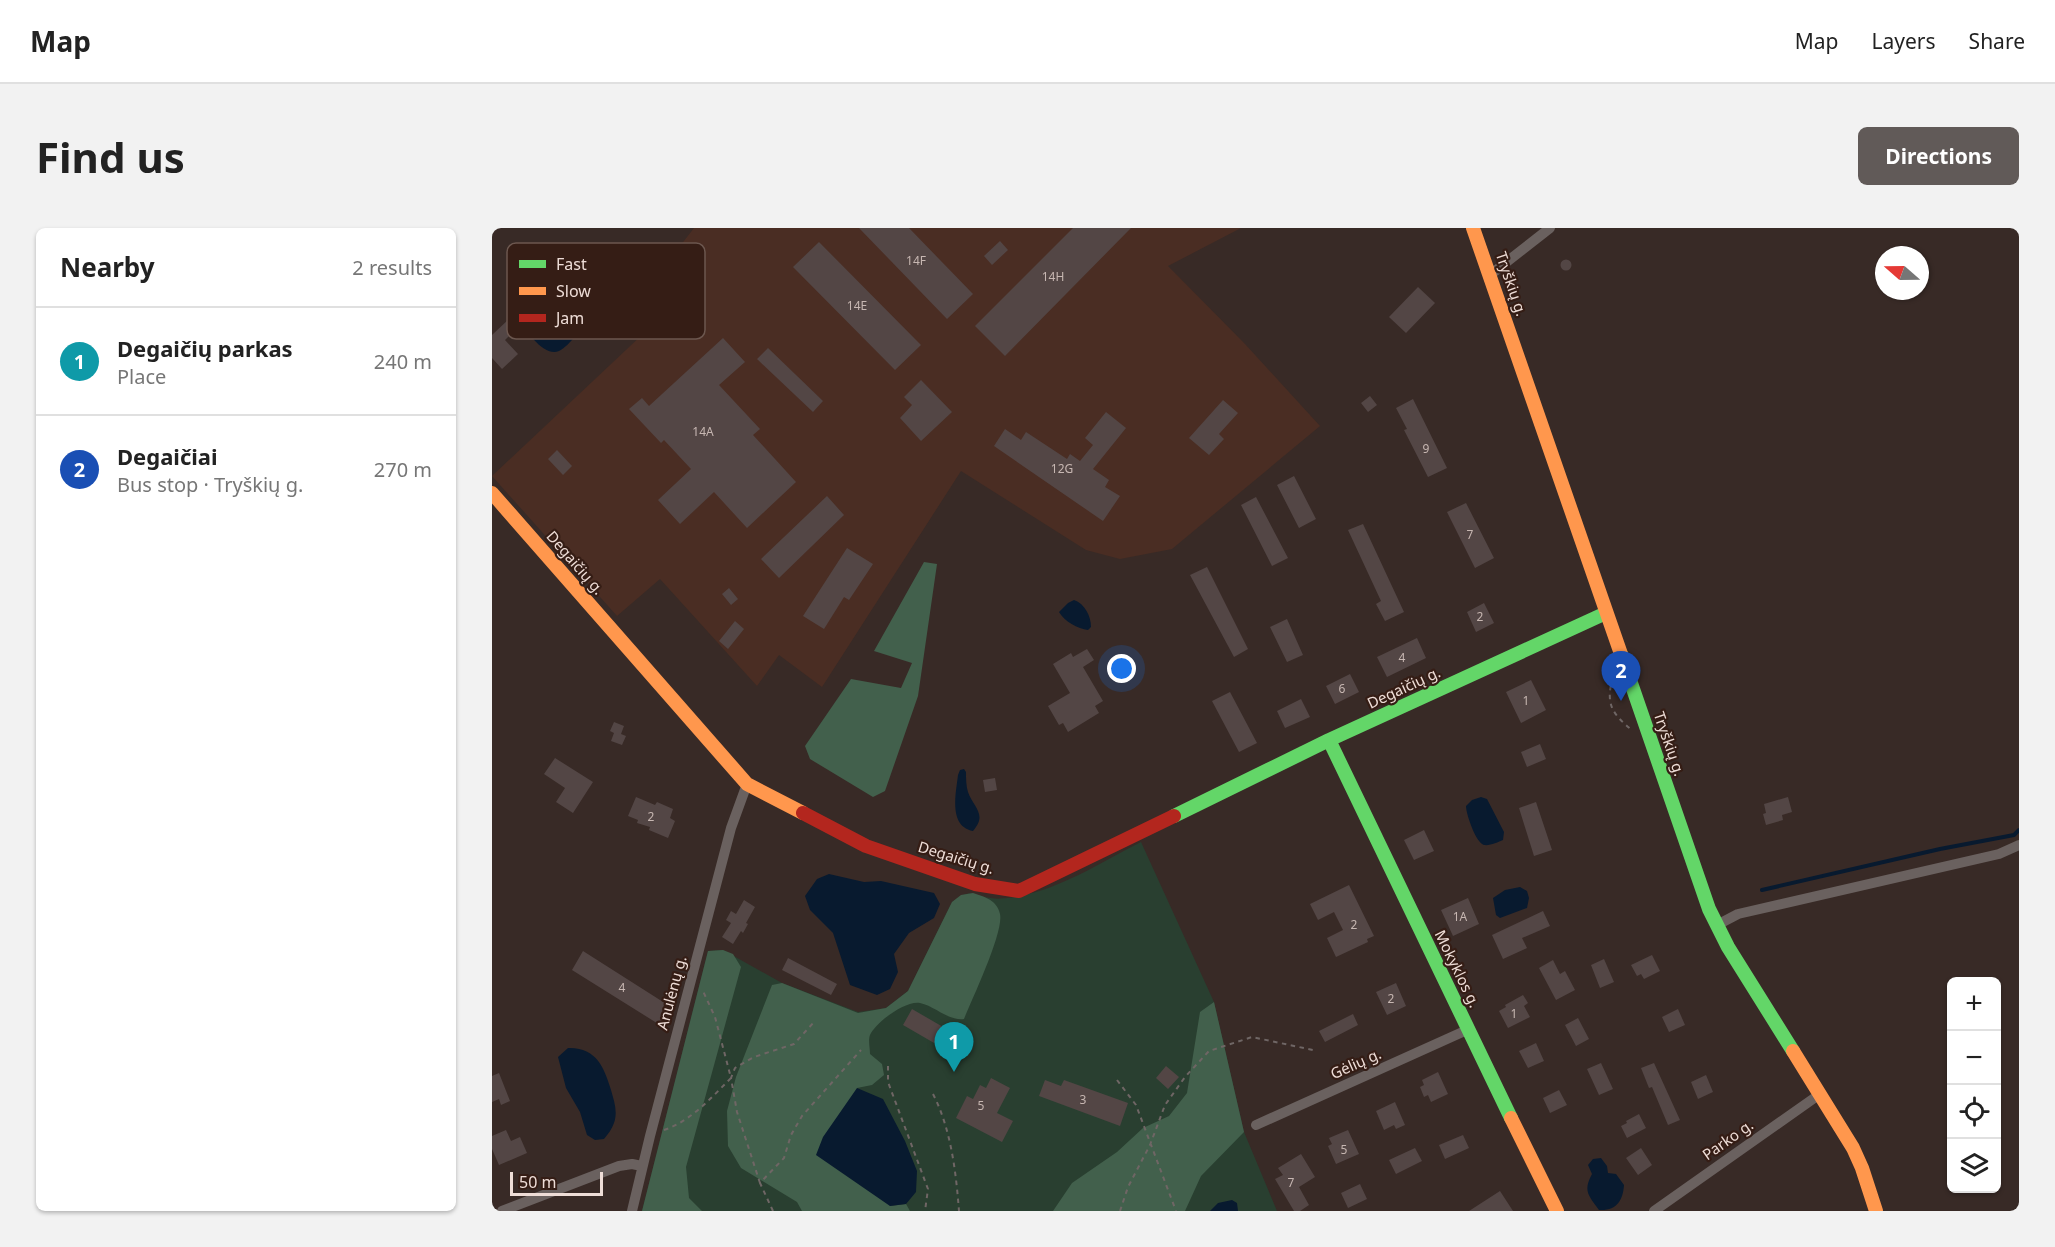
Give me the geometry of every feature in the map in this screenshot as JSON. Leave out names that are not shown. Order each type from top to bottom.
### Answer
[{"type":"street","name":"Tryškių g.","points":[[1473,228],[1702,892],[1728,947],[1852,1148],[1862,1168],[1876,1211]]},
{"type":"street","points":[[1490,275],[1550,228]]},
{"type":"street","name":"Degaičių g.","points":[[492,493],[747,784],[866,846],[975,884],[1019,891],[1329,740],[1606,613]]},
{"type":"street","name":"Mokyklos g.","points":[[1329,740],[1467,1030],[1557,1211]]},
{"type":"street","name":"Anulėnų g.","points":[[632,1211],[731,828],[747,784]]},
{"type":"street","points":[[1717,925],[1738,914],[1999,855],[2019,845]]},
{"type":"street","name":"Gėlių g.","points":[[1256,1125],[1467,1030]]},
{"type":"street","name":"Parko g.","points":[[1654,1211],[1820,1094]]},
{"type":"street","points":[[502,1211],[619,1167],[632,1164],[642,1166]]},
{"type":"path","points":[[693,972],[715,1017],[731,1078],[736,1112],[760,1183],[773,1211]]},
{"type":"path","points":[[650,1136],[679,1125],[731,1078],[735,1068],[754,1057],[794,1044],[815,1021]]},
{"type":"path","points":[[1120,1211],[1128,1187],[1150,1144],[1166,1105],[1185,1077],[1209,1051],[1252,1037],[1313,1050]]},
{"type":"path","points":[[760,1183],[784,1158],[791,1136],[802,1116],[861,1050]]},
{"type":"path","points":[[888,1066],[888,1082],[928,1189],[925,1211]]},
{"type":"path","points":[[1117,1080],[1136,1105],[1176,1211]]},
{"type":"path","points":[[933,1094],[941,1109],[949,1144],[956,1177],[959,1211]]},
{"type":"shaded area","points":[[694,228],[1241,228],[1168,266],[1245,344],[1320,426],[1172,549],[1120,559],[1086,550],[961,471],[822,687],[779,655],[757,686],[660,579],[617,616],[492,476],[638,339],[705,339],[705,243],[682,243]]},
{"type":"green space","points":[[924,562],[937,564],[918,696],[885,791],[873,797],[810,759],[805,746],[851,679],[901,688],[912,663],[874,651]]},
{"type":"green space","points":[[1141,842],[1214,1002],[1244,1132],[1277,1211],[642,1211],[708,951],[723,950],[782,983],[858,1012],[886,1008],[908,991],[952,902],[959,897],[972,894],[1004,898],[1043,890]]},
{"type":"green space","points":[[973,893],[996,905],[1000,914],[1000,923],[980,982],[964,1019],[952,1018],[920,1003],[907,1005],[892,1013],[878,1024],[869,1037],[870,1054],[882,1064],[884,1075],[872,1085],[857,1088],[890,1206],[906,1204],[910,1211],[802,1211],[797,1202],[741,1168],[728,1146],[727,1111],[736,1077],[772,985],[782,983],[858,1013],[886,1008],[908,991],[952,902],[961,895]]},
{"type":"green space","points":[[723,950],[733,954],[741,967],[686,1167],[689,1198],[702,1211],[642,1211],[708,951]]},
{"type":"green space","points":[[1214,1002],[1244,1132],[1201,1176],[1185,1211],[1053,1211],[1072,1183],[1117,1152],[1143,1128],[1169,1116],[1187,1093],[1200,1012]]},
{"type":"water","points":[[534,339],[573,339],[559,351],[553,352],[541,347]]},
{"type":"water","points":[[1074,600],[1084,607],[1089,615],[1091,627],[1088,630],[1072,624],[1059,612]]},
{"type":"water","points":[[964,769],[968,792],[979,815],[973,831],[960,823],[955,808],[958,775],[960,770]]},
{"type":"water","points":[[1481,797],[1487,799],[1504,832],[1503,840],[1489,845],[1484,845],[1478,839],[1466,810],[1466,806],[1472,800]]},
{"type":"water","points":[[829,874],[864,882],[881,881],[934,893],[940,904],[934,918],[909,933],[894,954],[898,972],[890,989],[877,995],[850,985],[833,933],[810,910],[805,896],[817,879]]},
{"type":"water","points":[[1520,887],[1527,891],[1529,898],[1527,908],[1500,918],[1496,915],[1493,898],[1505,890]]},
{"type":"water","points":[[568,1048],[586,1051],[602,1066],[611,1090],[616,1114],[613,1125],[604,1139],[595,1140],[587,1135],[580,1112],[566,1088],[558,1057]]},
{"type":"water","points":[[857,1088],[883,1099],[905,1141],[917,1171],[916,1192],[906,1204],[890,1206],[816,1155],[823,1137]]},
{"type":"water","points":[[1601,1158],[1607,1166],[1608,1173],[1616,1174],[1624,1185],[1618,1204],[1605,1210],[1599,1210],[1587,1189],[1592,1174],[1588,1165],[1593,1159]]},
{"type":"water","points":[[1232,1200],[1237,1203],[1238,1211],[1210,1211],[1218,1203]]},
{"type":"building","points":[[859,228],[909,228],[973,294],[947,319]]},
{"type":"building","points":[[1073,228],[1131,228],[1005,356],[975,326]]},
{"type":"building","points":[[1000,241],[1008,250],[992,265],[984,256]]},
{"type":"building","points":[[819,242],[921,345],[895,370],[793,267]]},
{"type":"building","points":[[1566,260],[1570,261],[1570,269],[1566,270],[1562,269],[1561,265],[1562,261]]},
{"type":"building","points":[[1418,287],[1435,303],[1406,333],[1389,317]]},
{"type":"building","points":[[507,321],[505,340],[518,354],[502,369],[492,358],[492,335]]},
{"type":"building","points":[[723,338],[745,362],[719,385],[760,429],[753,435],[796,482],[747,528],[714,492],[680,524],[658,500],[691,469],[664,440],[661,443],[629,409],[642,398],[649,406]]},
{"type":"building","points":[[768,348],[823,401],[813,412],[757,359]]},
{"type":"building","points":[[921,380],[952,412],[921,441],[900,418],[912,405],[904,397]]},
{"type":"building","points":[[1370,396],[1377,405],[1368,412],[1361,403]]},
{"type":"building","points":[[1413,399],[1447,468],[1428,477],[1404,430],[1407,429],[1396,408]]},
{"type":"building","points":[[1223,400],[1238,413],[1219,434],[1224,439],[1209,455],[1189,438]]},
{"type":"building","points":[[1106,412],[1126,428],[1093,469],[1109,480],[1105,487],[1120,496],[1103,521],[994,446],[1005,429],[1021,440],[1026,432],[1067,459],[1070,454],[1080,461],[1093,445],[1085,438]]},
{"type":"building","points":[[557,450],[572,466],[563,475],[548,459]]},
{"type":"building","points":[[1294,476],[1316,519],[1299,528],[1277,485]]},
{"type":"building","points":[[827,496],[844,515],[779,578],[761,559]]},
{"type":"building","points":[[1256,497],[1288,558],[1272,566],[1241,505]]},
{"type":"building","points":[[1466,503],[1494,558],[1475,568],[1447,512]]},
{"type":"building","points":[[1363,524],[1404,612],[1385,621],[1376,604],[1381,601],[1348,530]]},
{"type":"building","points":[[847,548],[873,564],[849,600],[844,597],[824,629],[803,616]]},
{"type":"building","points":[[1207,567],[1248,649],[1234,657],[1190,575]]},
{"type":"building","points":[[729,588],[738,599],[731,605],[722,594]]},
{"type":"building","points":[[1484,603],[1494,623],[1476,632],[1467,612]]},
{"type":"building","points":[[1287,619],[1303,655],[1287,662],[1270,627]]},
{"type":"building","points":[[735,621],[744,629],[728,649],[719,641]]},
{"type":"building","points":[[1417,638],[1426,658],[1387,677],[1377,657]]},
{"type":"building","points":[[1087,649],[1094,660],[1083,667],[1103,701],[1095,706],[1099,713],[1068,732],[1063,723],[1059,725],[1048,706],[1070,693],[1053,664],[1071,653],[1073,657]]},
{"type":"building","points":[[1350,674],[1359,692],[1335,704],[1326,686]]},
{"type":"building","points":[[1531,680],[1546,710],[1521,723],[1506,692]]},
{"type":"building","points":[[1230,692],[1257,743],[1239,752],[1212,701]]},
{"type":"building","points":[[1301,699],[1310,717],[1285,728],[1277,711]]},
{"type":"building","points":[[614,722],[624,726],[621,734],[626,736],[622,745],[611,741],[614,733],[610,731]]},
{"type":"building","points":[[1540,744],[1546,759],[1527,767],[1521,752]]},
{"type":"building","points":[[555,758],[593,782],[573,813],[556,802],[565,788],[544,774]]},
{"type":"building","points":[[995,778],[997,790],[985,792],[983,780]]},
{"type":"building","points":[[636,797],[673,809],[670,818],[675,821],[668,838],[649,830],[650,827],[637,823],[638,820],[628,816]]},
{"type":"building","points":[[1788,797],[1792,812],[1782,815],[1783,820],[1766,825],[1763,814],[1766,813],[1764,804]]},
{"type":"building","points":[[1536,802],[1552,850],[1534,856],[1519,808]]},
{"type":"building","points":[[1424,830],[1434,851],[1414,860],[1404,840]]},
{"type":"building","points":[[1349,885],[1374,936],[1367,939],[1368,942],[1336,957],[1327,938],[1343,930],[1334,912],[1318,920],[1310,904]]},
{"type":"building","points":[[1468,898],[1479,924],[1453,936],[1441,910]]},
{"type":"building","points":[[744,900],[755,907],[743,933],[741,931],[733,944],[722,937],[731,923],[726,920],[731,911],[736,914]]},
{"type":"building","points":[[1543,911],[1550,926],[1522,938],[1527,948],[1503,959],[1492,935]]},
{"type":"building","points":[[583,951],[671,1007],[660,1025],[572,970]]},
{"type":"building","points":[[1652,955],[1660,971],[1644,979],[1641,974],[1637,976],[1631,965]]},
{"type":"building","points":[[788,958],[837,984],[831,995],[782,970]]},
{"type":"building","points":[[1604,959],[1614,982],[1600,988],[1591,965]]},
{"type":"building","points":[[1553,960],[1560,974],[1565,971],[1575,990],[1556,1000],[1539,968]]},
{"type":"building","points":[[1396,983],[1406,1006],[1387,1015],[1376,992]]},
{"type":"building","points":[[1523,995],[1528,1003],[1524,1006],[1530,1017],[1508,1028],[1499,1011]]},
{"type":"building","points":[[912,1009],[950,1031],[941,1047],[903,1025]]},
{"type":"building","points":[[1678,1009],[1685,1025],[1669,1032],[1662,1017]]},
{"type":"building","points":[[1353,1014],[1358,1025],[1325,1042],[1319,1031]]},
{"type":"building","points":[[1578,1018],[1589,1039],[1576,1046],[1565,1025]]},
{"type":"building","points":[[1536,1043],[1544,1061],[1528,1068],[1519,1051]]},
{"type":"building","points":[[1601,1063],[1613,1089],[1599,1095],[1587,1069]]},
{"type":"building","points":[[1654,1063],[1680,1120],[1668,1125],[1652,1087],[1649,1088],[1641,1068]]},
{"type":"building","points":[[1166,1066],[1179,1077],[1168,1089],[1156,1078]]},
{"type":"building","points":[[1438,1072],[1448,1094],[1431,1102],[1428,1095],[1424,1097],[1420,1087],[1424,1085],[1422,1080]]},
{"type":"building","points":[[499,1073],[510,1101],[501,1105],[499,1099],[492,1102],[492,1076]]},
{"type":"building","points":[[1706,1075],[1713,1092],[1698,1099],[1691,1082]]},
{"type":"building","points":[[991,1078],[1010,1088],[997,1113],[1013,1121],[1002,1142],[956,1118],[967,1096],[973,1099],[980,1085],[986,1088]]},
{"type":"building","points":[[1045,1080],[1061,1086],[1064,1080],[1128,1103],[1120,1126],[1039,1096]]},
{"type":"building","points":[[1559,1090],[1567,1105],[1550,1113],[1543,1098]]},
{"type":"building","points":[[1395,1102],[1405,1125],[1396,1129],[1394,1125],[1384,1130],[1376,1111]]},
{"type":"building","points":[[1639,1114],[1646,1128],[1627,1138],[1621,1126]]},
{"type":"building","points":[[506,1130],[511,1141],[520,1137],[527,1153],[499,1165],[492,1149],[492,1136]]},
{"type":"building","points":[[1348,1130],[1359,1154],[1336,1164],[1328,1146],[1332,1144],[1329,1138]]},
{"type":"building","points":[[1463,1135],[1469,1148],[1445,1159],[1439,1145]]},
{"type":"building","points":[[1415,1148],[1422,1161],[1396,1174],[1389,1160]]},
{"type":"building","points":[[1641,1148],[1652,1165],[1638,1175],[1626,1158]]},
{"type":"building","points":[[1301,1154],[1315,1177],[1299,1187],[1309,1205],[1300,1211],[1294,1211],[1275,1179],[1283,1175],[1278,1168]]},
{"type":"building","points":[[1360,1184],[1367,1199],[1348,1208],[1341,1193]]},
{"type":"building","points":[[1500,1191],[1513,1211],[1469,1211]]},
{"type":"waterway","points":[[1762,890],[1940,849],[2014,835],[2019,830]]},
{"type":"traffic: fast","points":[[1174,816],[1329,740],[1606,613]]},
{"type":"traffic: fast","points":[[1621,654],[1709,909],[1728,947],[1793,1051]]},
{"type":"traffic: fast","points":[[1329,740],[1511,1118]]},
{"type":"traffic: slow","points":[[1473,228],[1621,654]]},
{"type":"traffic: slow","points":[[492,493],[747,784],[803,813]]},
{"type":"traffic: slow","points":[[1793,1051],[1853,1148],[1876,1211]]},
{"type":"traffic: slow","points":[[1511,1118],[1557,1211]]},
{"type":"traffic: jam","points":[[803,813],[866,846],[975,884],[1019,891],[1174,816]]},
{"type":"place","name":"Degaičiai","points":[[1621,701]]},
{"type":"place","name":"Degaičių parkas","points":[[954,1072]]}]
